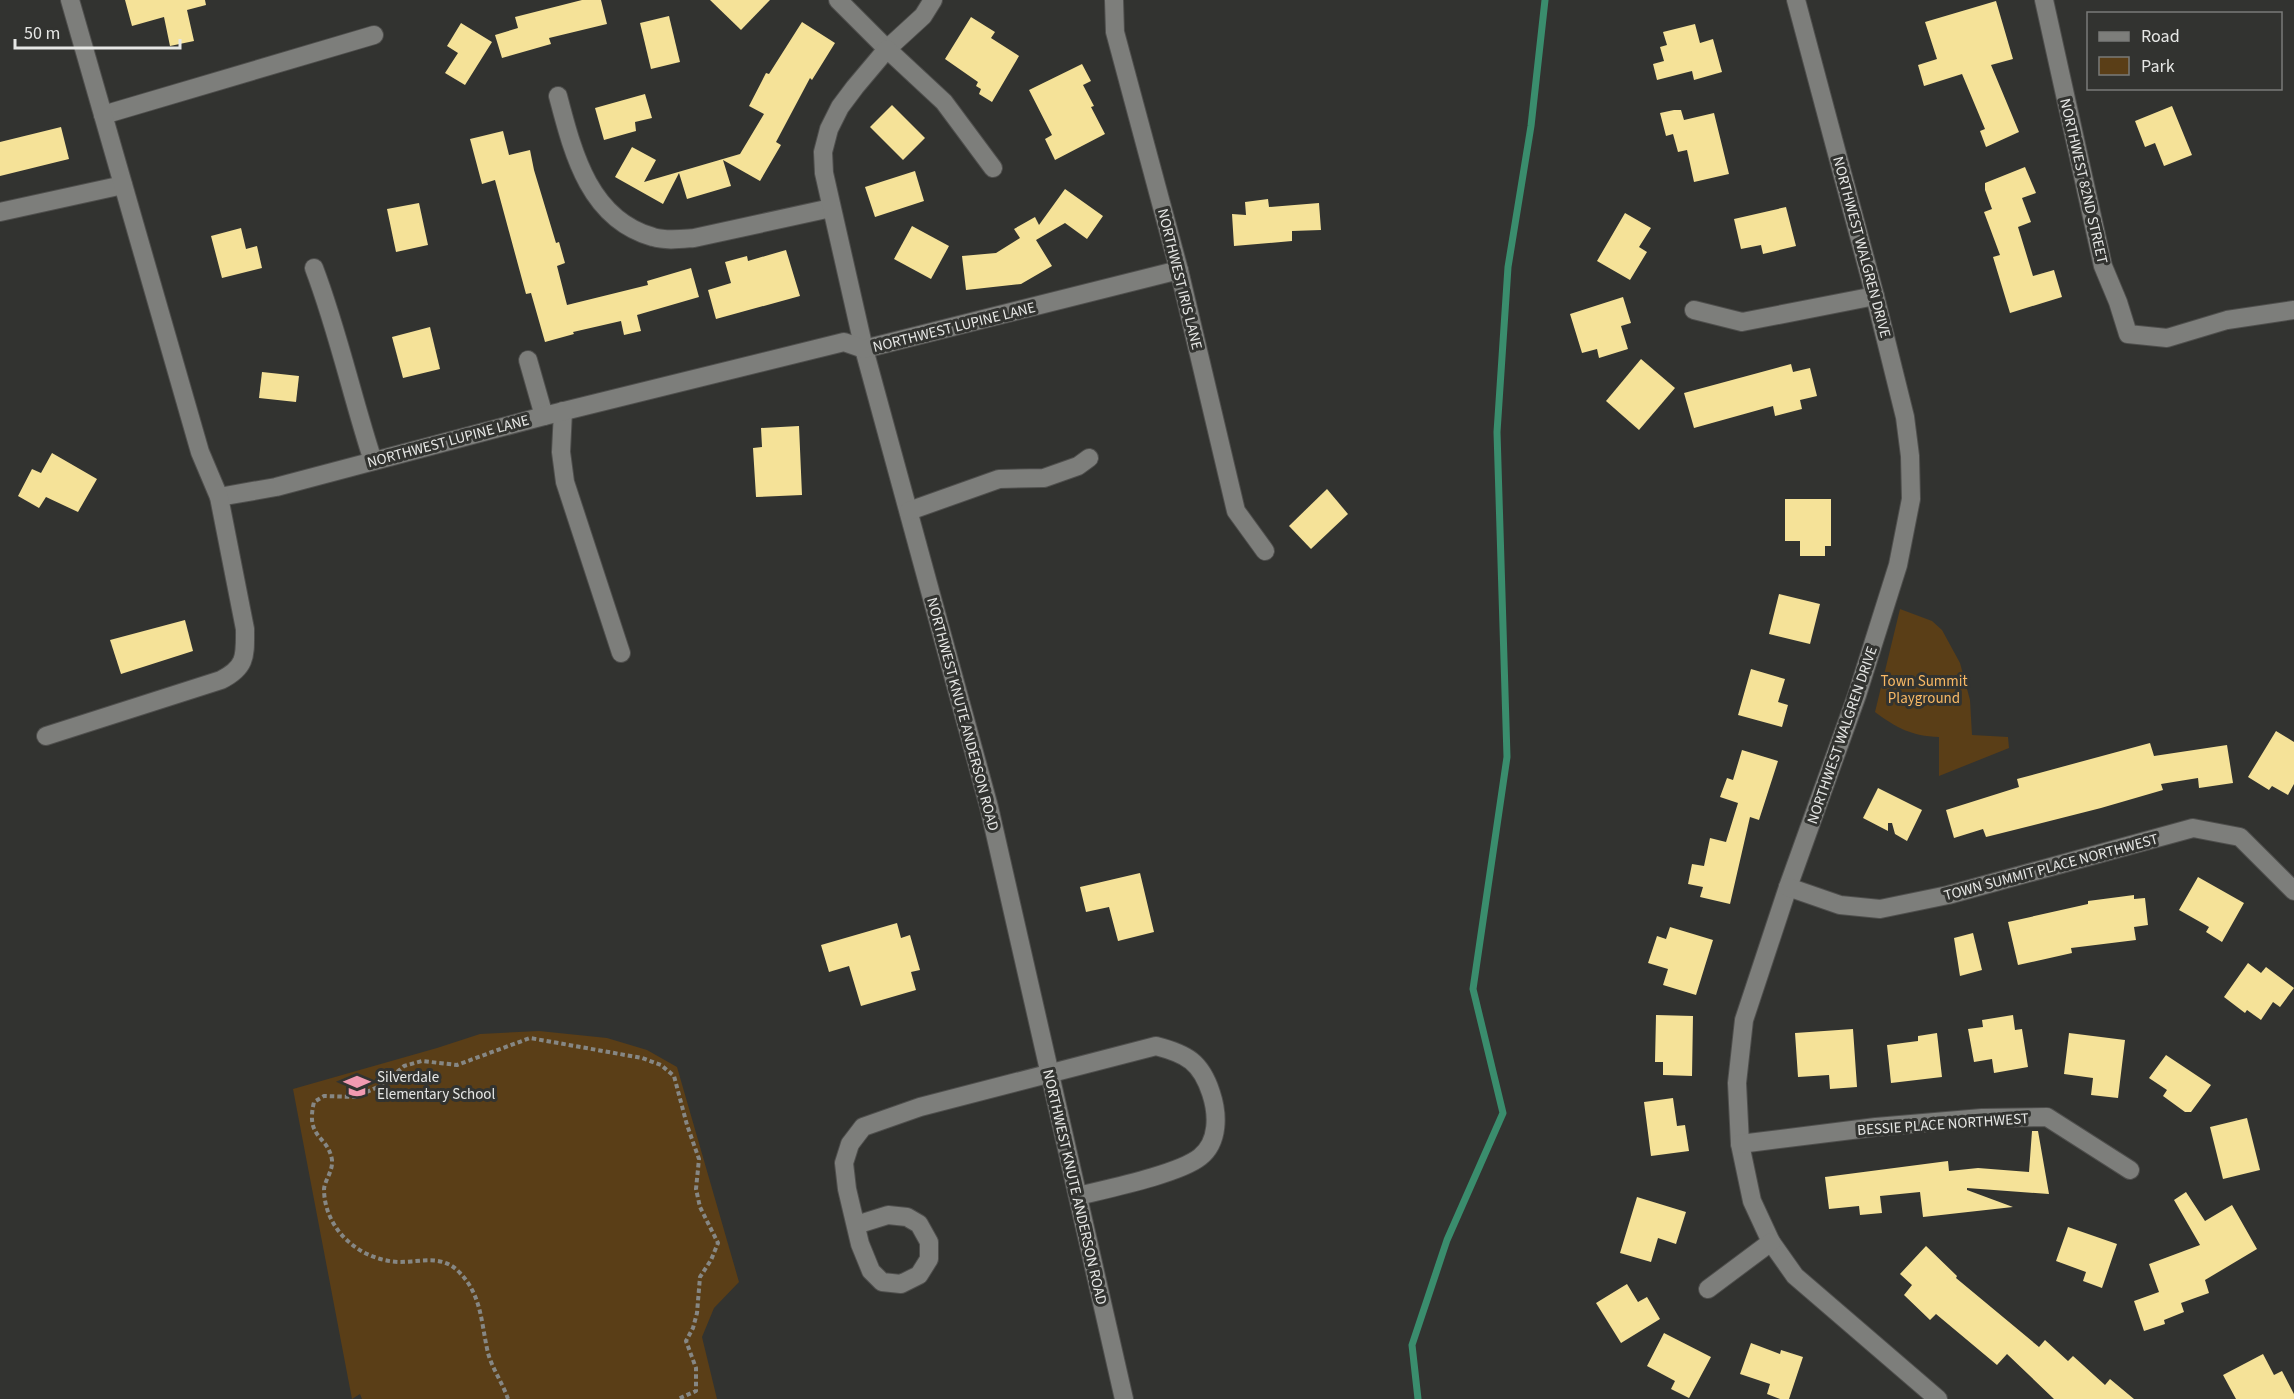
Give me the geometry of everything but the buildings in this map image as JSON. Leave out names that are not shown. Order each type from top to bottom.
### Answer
[{"type":"street","points":[[46,736],[222,680],[231,675],[243,662],[245,629],[219,496],[200,452],[70,0]]},
{"type":"street","points":[[838,0],[944,102],[993,168]]},
{"type":"street","name":"NORTHWEST KNUTE ANDERSON ROAD","points":[[933,0],[923,16],[887,49],[840,107],[829,129],[823,152],[824,173],[864,349],[989,807],[1124,1399]]},
{"type":"street","name":"NORTHWEST IRIS LANE","points":[[1114,0],[1115,32],[1179,270],[1236,511],[1265,551]]},
{"type":"street","name":"NORTHWEST WALGREN DRIVE","points":[[1796,0],[1905,417],[1910,456],[1911,499],[1898,565],[1864,674],[1788,887],[1744,1020],[1737,1083],[1740,1144],[1752,1200],[1770,1242],[1795,1276],[1938,1399]]},
{"type":"street","name":"NORTHWEST 82ND STREET","points":[[2044,0],[2103,266],[2128,334],[2167,338],[2227,320],[2294,310]]},
{"type":"street","points":[[103,115],[374,35]]},
{"type":"street","points":[[558,96],[572,149],[595,195],[609,213],[628,227],[654,238],[672,240],[694,238],[831,208]]},
{"type":"street","points":[[0,212],[123,184]]},
{"type":"street","points":[[314,268],[325,297],[353,400],[373,461]]},
{"type":"street","name":"NORTHWEST LUPINE LANE","points":[[219,496],[276,487],[563,411],[844,342],[864,349],[1179,270]]},
{"type":"street","points":[[1694,310],[1742,322],[1875,296]]},
{"type":"street","points":[[528,360],[544,416]]},
{"type":"street","points":[[563,411],[561,452],[565,482],[621,653]]},
{"type":"street","points":[[909,511],[999,479],[1044,478],[1078,466],[1089,458]]},
{"type":"street","name":"TOWN SUMMIT PLACE NORTHWEST","points":[[1788,887],[1840,904],[1880,909],[1948,895],[2193,828],[2240,837],[2294,891]]},
{"type":"street","points":[[856,1225],[888,1215],[907,1217],[919,1224],[929,1242],[929,1259],[919,1275],[901,1284],[882,1282],[870,1271],[860,1244],[856,1225],[844,1163],[850,1144],[863,1127],[920,1107],[1156,1046],[1191,1058],[1206,1076],[1214,1100],[1217,1125],[1201,1157],[1177,1168],[1078,1196]]},
{"type":"street","name":"BESSIE PLACE NORTHWEST","points":[[1740,1144],[1876,1127],[1982,1118],[2047,1117],[2130,1170]]},
{"type":"street","points":[[1708,1289],[1770,1242]]},
{"type":"path","points":[[508,1399],[488,1354],[475,1292],[458,1271],[426,1258],[399,1262],[370,1255],[359,1251],[338,1232],[329,1214],[324,1189],[330,1176],[332,1159],[316,1134],[310,1118],[314,1102],[324,1096],[356,1097],[382,1085],[404,1066],[422,1061],[457,1065],[530,1038],[642,1058],[661,1065],[674,1076],[699,1159],[696,1189],[700,1207],[718,1243],[700,1277],[697,1313],[686,1341],[696,1368],[696,1391],[678,1399]]},
{"type":"green space","name":"Town Summit Playground","points":[[1900,609],[1932,621],[1942,630],[1960,663],[1970,700],[1972,735],[2008,737],[2009,748],[1939,776],[1939,737],[1920,735],[1905,730],[1875,712]]},
{"type":"green space","points":[[539,1031],[607,1038],[647,1050],[677,1067],[739,1282],[714,1308],[702,1337],[717,1399],[362,1399],[360,1394],[352,1399],[293,1089],[480,1034]]},
{"type":"waterway","points":[[1418,1399],[1412,1345],[1447,1240],[1503,1113],[1473,989],[1507,757],[1497,432],[1508,267],[1531,126],[1545,0]]},
{"type":"place","name":"Silverdale Elementary School","points":[[357,1086]]}]
